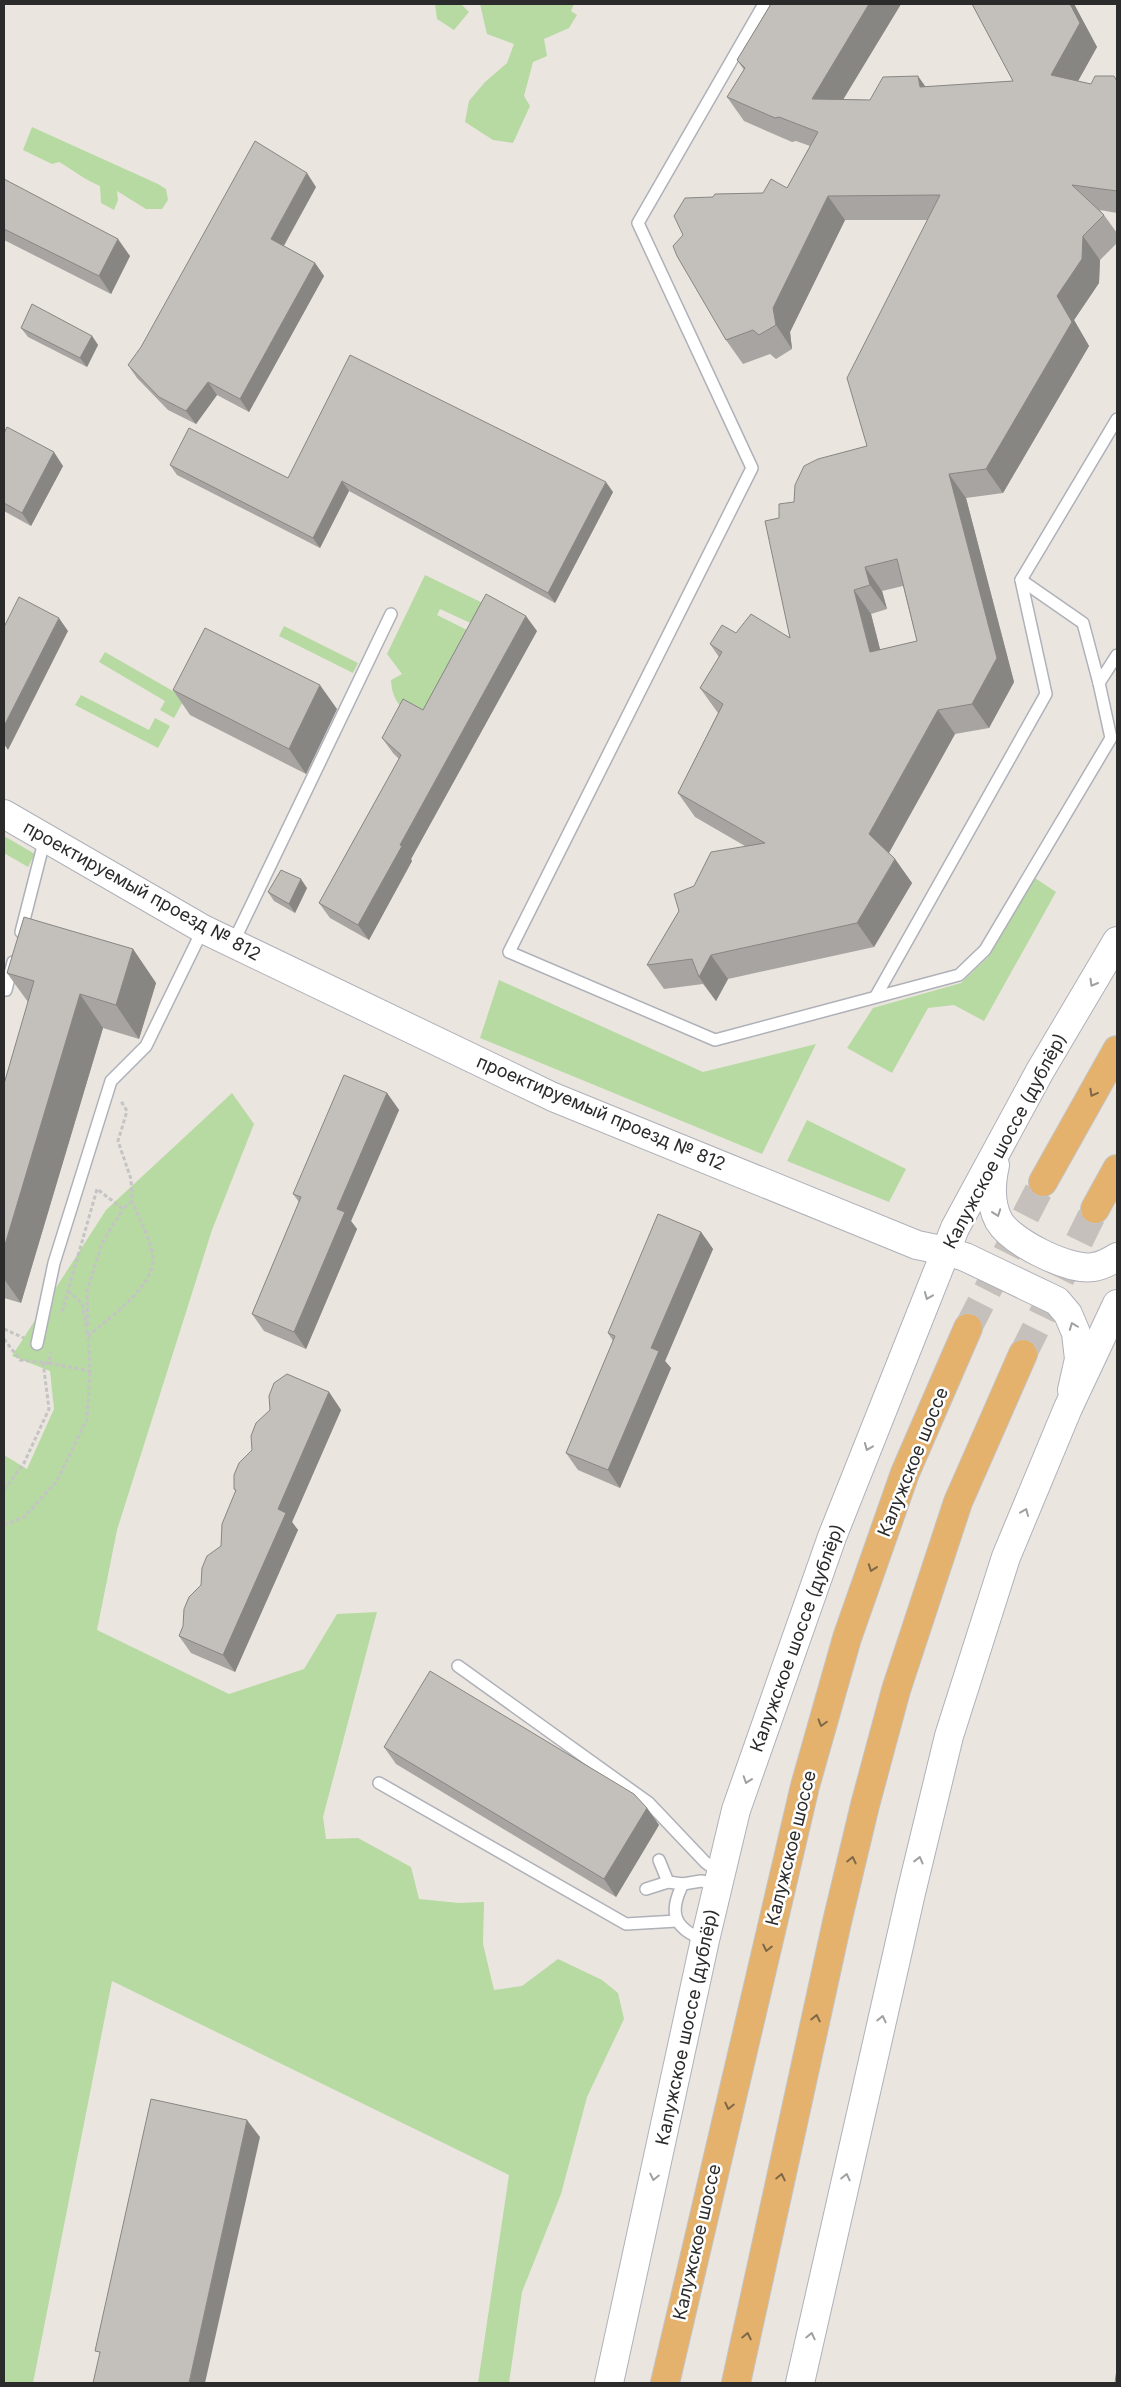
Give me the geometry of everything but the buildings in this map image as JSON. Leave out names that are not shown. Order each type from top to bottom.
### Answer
[{"type":"highway","points":[[1043,1182],[1117,1050]]},
{"type":"highway","points":[[1095,1209],[1117,1169]]},
{"type":"highway","name":"Калужское шоссе","points":[[665,2383],[805,1786],[847,1638],[905,1473],[968,1328]]},
{"type":"highway","points":[[736,2383],[864,1805],[896,1690],[958,1502],[1023,1354]]},
{"type":"main road","name":"проектируемый проезд № 812","points":[[4,814],[203,929],[553,1097],[917,1245],[946,1250],[1057,1301],[1068,1314],[1076,1333],[1079,1359],[1068,1408]]},
{"type":"main road","name":"Калужское шоссе (дублёр)","points":[[609,2383],[705,1940],[736,1810],[832,1536],[955,1228],[1040,1072],[1117,941]]},
{"type":"main road","points":[[999,1149],[993,1174],[992,1200],[1000,1222],[1019,1241],[1078,1267],[1092,1268],[1106,1264],[1117,1257]]},
{"type":"main road","points":[[800,2383],[911,1893],[949,1736],[1006,1557],[1068,1408],[1117,1304]]},
{"type":"main road","points":[[655,2383],[680,2316]]},
{"type":"lane","points":[[764,4],[638,223],[752,468],[509,952],[715,1040],[959,975],[985,950],[1111,738],[1084,623],[1021,580]]},
{"type":"lane","points":[[876,996],[1046,694],[1021,580],[1117,419]]},
{"type":"lane","points":[[233,943],[391,614]]},
{"type":"lane","points":[[1099,684],[1117,655]]},
{"type":"lane","points":[[5,993],[45,837]]},
{"type":"lane","points":[[37,1344],[54,1263],[108,1088],[111,1081],[146,1046],[203,929]]},
{"type":"lane","points":[[458,1666],[649,1803],[719,1879]]},
{"type":"lane","points":[[379,1783],[626,1924],[677,1921]]},
{"type":"lane","points":[[659,1860],[668,1882]]},
{"type":"lane","points":[[646,1889],[668,1882],[682,1884],[719,1879]]},
{"type":"lane","points":[[682,1884],[674,1901],[677,1921],[688,1934],[705,1940]]},
{"type":"path","points":[[88,1336],[136,1295],[154,1267],[154,1256],[132,1200],[131,1179],[118,1141],[127,1111],[120,1098],[108,1088]]},
{"type":"path","points":[[60,1317],[97,1189],[123,1210]]},
{"type":"path","points":[[4,1525],[24,1517],[57,1481],[87,1419],[90,1371],[87,1291],[102,1243],[123,1210],[132,1200]]},
{"type":"path","points":[[68,1291],[82,1303],[88,1336]]},
{"type":"path","points":[[4,1329],[37,1344]]},
{"type":"path","points":[[4,1339],[20,1360],[43,1362],[90,1371]]},
{"type":"path","points":[[49,1363],[51,1350]]},
{"type":"path","points":[[4,1490],[24,1463],[50,1409],[43,1362]]},
{"type":"green space","points":[[435,4],[461,4],[469,12],[454,30],[437,19]]},
{"type":"green space","points":[[480,4],[574,4],[571,11],[577,15],[569,28],[544,39],[547,56],[533,62],[524,96],[530,106],[513,143],[493,140],[465,122],[469,101],[485,82],[507,63],[514,44],[487,34]]},
{"type":"green space","points":[[32,127],[158,184],[166,189],[168,200],[162,209],[146,209],[117,191],[118,200],[114,210],[101,203],[100,186],[59,162],[52,164],[23,150]]},
{"type":"green space","points":[[425,575],[489,606],[479,627],[440,609],[437,615],[467,630],[427,712],[408,713],[395,699],[391,680],[402,674],[387,654]]},
{"type":"green space","points":[[284,626],[358,663],[353,673],[279,636]]},
{"type":"green space","points":[[105,652],[185,698],[174,718],[160,710],[165,701],[99,662]]},
{"type":"green space","points":[[81,695],[149,730],[155,718],[170,726],[158,748],[75,705]]},
{"type":"green space","points":[[4,836],[35,854],[28,867],[4,853]]},
{"type":"green space","points":[[1035,878],[1056,892],[984,1021],[954,1005],[928,1008],[892,1073],[847,1048],[873,1008],[961,983],[988,957]]},
{"type":"green space","points":[[499,980],[703,1072],[816,1044],[762,1154],[480,1038]]},
{"type":"green space","points":[[232,1093],[254,1124],[212,1230],[117,1530],[97,1630],[229,1694],[304,1669],[337,1614],[377,1612],[323,1817],[326,1839],[358,1838],[411,1867],[419,1899],[459,1903],[484,1902],[483,1944],[494,1990],[522,1986],[558,1959],[602,1980],[618,1993],[624,2019],[587,2097],[561,2194],[522,2292],[509,2383],[478,2383],[509,2175],[112,1981],[33,2383],[4,2383],[4,1455],[27,1469],[54,1409],[50,1371],[12,1356],[106,1210]]},
{"type":"green space","points":[[807,1120],[906,1169],[889,1202],[787,1161]]},
{"type":"tunnel","points":[[968,1328],[1043,1182]]},
{"type":"tunnel","points":[[1023,1354],[1095,1209]]}]
